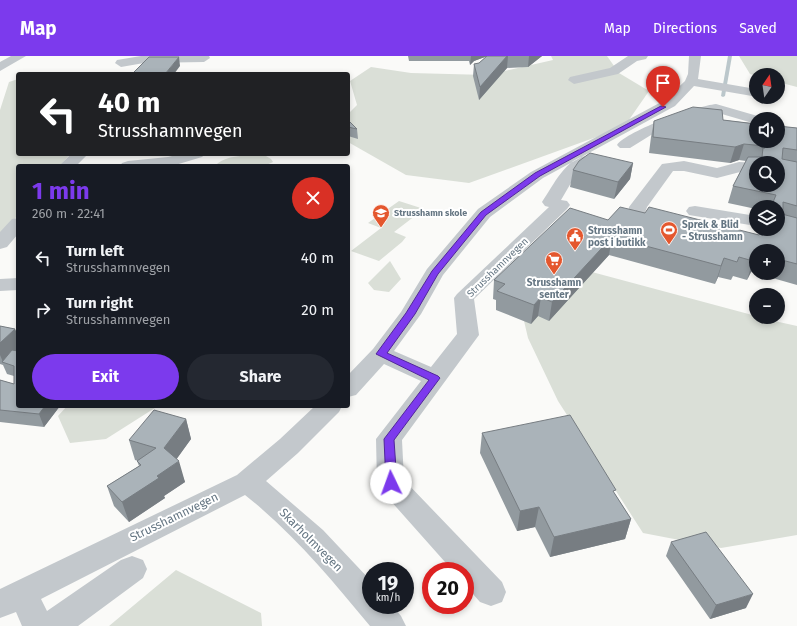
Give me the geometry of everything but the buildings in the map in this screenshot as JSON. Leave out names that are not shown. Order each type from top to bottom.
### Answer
[{"type":"street","points":[[0,67],[20,56]]},
{"type":"street","points":[[574,80],[614,71],[633,58],[642,56]]},
{"type":"street","points":[[350,387],[381,354],[410,314],[434,273],[484,213],[537,175],[670,103],[695,82],[695,56]]},
{"type":"street","points":[[121,62],[144,58],[204,61]]},
{"type":"street","points":[[186,70],[204,61]]},
{"type":"street","points":[[695,82],[749,91]]},
{"type":"street","name":"Strusshamnvegen","points":[[491,592],[391,483],[389,439],[468,335],[464,298],[556,204],[558,194],[567,174],[581,164],[610,152],[646,132],[707,109],[716,108],[749,118]]},
{"type":"street","points":[[69,164],[78,156]]},
{"type":"street","points":[[122,161],[169,162],[190,156]]},
{"type":"street","points":[[636,217],[638,207],[668,167],[684,166],[717,173],[739,167],[749,167]]},
{"type":"street","points":[[695,211],[749,220]]},
{"type":"street","points":[[0,243],[16,225]]},
{"type":"street","points":[[0,285],[16,284]]},
{"type":"street","points":[[381,354],[435,378]]},
{"type":"street","name":"Strusshamnvegen","points":[[12,598],[247,482],[289,446],[328,408]]},
{"type":"street","name":"Skarholmvegen","points":[[247,482],[271,499],[284,514],[315,542],[362,593]]},
{"type":"street","points":[[52,626],[132,569]]},
{"type":"street","points":[[12,598],[38,626]]},
{"type":"street","name":"Skarholmvegen","points":[[380,614],[390,626]]},
{"type":"shaded area","points":[[551,56],[607,56],[619,73],[649,91],[624,127],[469,183],[406,175],[350,143],[350,112],[357,105],[350,81],[371,67],[411,73],[487,75],[553,60]]},
{"type":"shaded area","points":[[739,56],[797,56],[797,87],[785,84],[785,68],[749,68],[749,72]]},
{"type":"shaded area","points":[[16,80],[16,156],[68,156],[62,164],[16,164],[16,217],[0,235],[0,110],[9,82]]},
{"type":"shaded area","points":[[266,156],[273,162],[268,164],[218,164],[232,157]]},
{"type":"shaded area","points":[[399,201],[424,209],[394,232],[406,237],[402,242],[379,261],[351,251],[381,228],[368,223]]},
{"type":"shaded area","points":[[390,261],[401,279],[389,292],[374,290],[368,283]]},
{"type":"shaded area","points":[[577,268],[749,314],[749,324],[785,323],[797,326],[797,535],[721,548],[643,533],[558,401],[528,338],[517,291]]},
{"type":"shaded area","points":[[65,408],[155,408],[106,439],[70,443],[58,416]]},
{"type":"shaded area","points":[[176,570],[261,613],[262,626],[109,626]]},
{"type":"waterway","points":[[723,96],[730,56]]},
{"type":"place","name":"Strusshamn skole","points":[[381,228]]},
{"type":"place","name":"Sprek & Blid - Strusshamn","points":[[669,245]]},
{"type":"place","name":"Strusshamn post i butikk","points":[[575,251]]},
{"type":"place","name":"Strusshamn senter","points":[[554,275]]},
{"type":"route","points":[[391,483],[389,439],[435,378],[381,354],[410,314],[434,273],[484,213],[514,190],[537,175],[587,147],[626,128],[663,107]]}]
